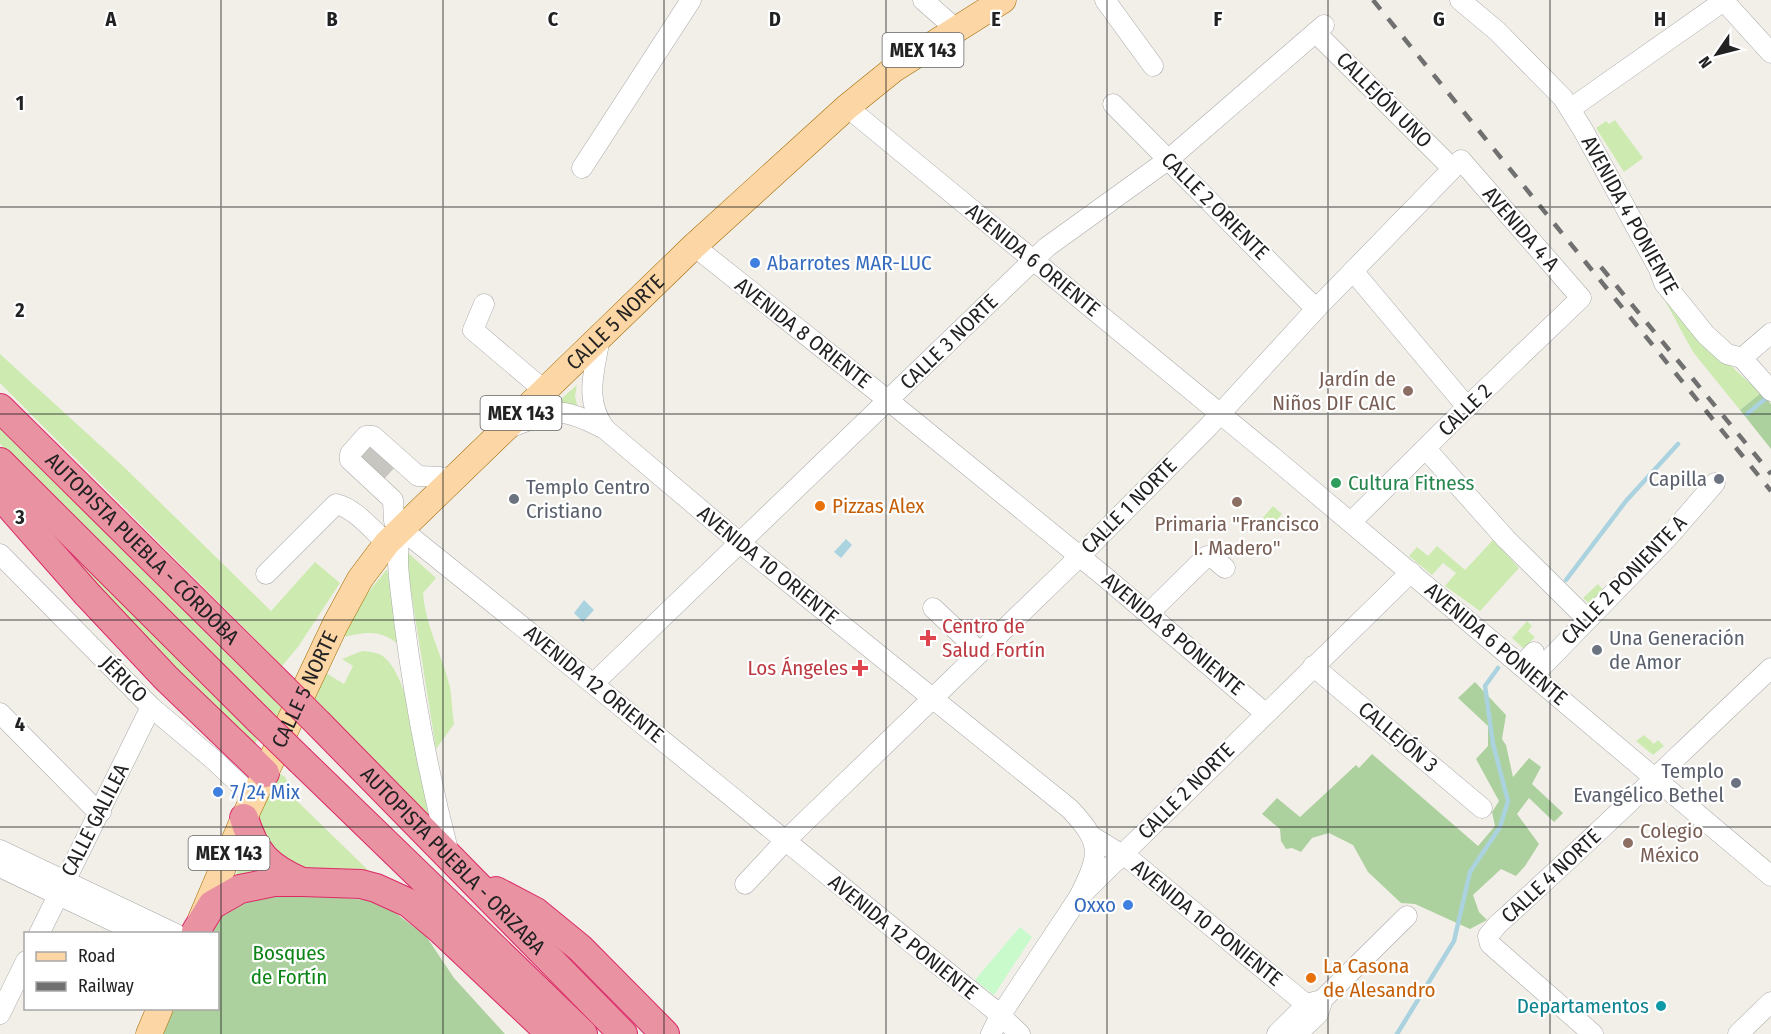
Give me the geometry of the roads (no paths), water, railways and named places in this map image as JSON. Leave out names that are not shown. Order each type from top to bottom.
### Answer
[{"type":"highway","name":"AUTOPISTA PUEBLA - CÓRDOBA","points":[[0,408],[283,688]]},
{"type":"highway","name":"AUTOPISTA PUEBLA - CÓRDOBA","points":[[0,462],[259,720]]},
{"type":"highway","points":[[0,495],[165,678],[254,796],[251,840],[260,854],[270,865],[302,882]]},
{"type":"highway","name":"AUTOPISTA PUEBLA - ORIZABA","points":[[283,688],[623,1034]]},
{"type":"highway","name":"AUTOPISTA PUEBLA - ORIZABA","points":[[259,720],[583,1034]]},
{"type":"highway","points":[[470,877],[536,912],[580,948],[665,1034]]},
{"type":"highway","points":[[190,932],[212,905],[240,889],[274,882],[302,882],[361,885],[383,890],[410,903],[551,1034]]},
{"type":"main road","name":"CALLE 5 NORTE","points":[[254,796],[346,602],[360,579],[394,536],[694,246],[848,107],[894,69],[1003,0]]},
{"type":"main road","name":"MEX 143","points":[[189,932],[254,796]]},
{"type":"main road","points":[[149,1034],[159,1010]]},
{"type":"street","points":[[582,168],[691,0]]},
{"type":"street","points":[[923,0],[956,29]]},
{"type":"street","points":[[1106,0],[1153,66]]},
{"type":"street","name":"AVENIDA 4 PONIENTE","points":[[1460,0],[1497,31],[1563,98],[1659,269],[1664,283],[1706,335],[1727,354],[1742,358],[1771,391]]},
{"type":"street","points":[[1570,109],[1724,0],[1771,53]]},
{"type":"street","name":"CALLE 3 NORTE","points":[[594,683],[1047,247],[1169,159],[1320,29]]},
{"type":"street","name":"CALLEJÓN UNO","points":[[1320,29],[1456,164]]},
{"type":"street","name":"CALLE 2 ORIENTE","points":[[1113,104],[1316,309]]},
{"type":"street","name":"AVENIDA 6 ORIENTE","points":[[848,107],[1219,413]]},
{"type":"street","name":"CALLE 1 NORTE","points":[[745,884],[785,841],[1079,557],[1456,164]]},
{"type":"street","name":"AVENIDA 4 A","points":[[1456,164],[1581,298]]},
{"type":"street","name":"AVENIDA 8 ORIENTE","points":[[694,246],[889,401],[1079,557]]},
{"type":"street","points":[[1353,271],[1467,407]]},
{"type":"street","name":"CALLE 2","points":[[1351,522],[1581,298]]},
{"type":"street","points":[[484,304],[472,330],[544,391]]},
{"type":"street","points":[[1742,358],[1771,333]]},
{"type":"street","points":[[600,337],[592,393],[593,408],[605,429]]},
{"type":"street","points":[[505,428],[564,413],[605,429]]},
{"type":"street","name":"AVENIDA 6 PONIENTE","points":[[1219,413],[1411,572],[1529,664],[1655,778],[1771,876]]},
{"type":"street","name":"AVENIDA 10 ORIENTE","points":[[605,429],[740,543],[932,699]]},
{"type":"street","points":[[1425,448],[1506,539],[1587,619]]},
{"type":"street","points":[[449,481],[440,477],[418,476],[379,463],[393,500],[394,536],[408,652],[437,807],[450,857]]},
{"type":"street","name":"CALLE 2 PONIENTE A","points":[[1529,664],[1587,619],[1670,535],[1715,483]]},
{"type":"street","name":"AVENIDA 12 ORIENTE","points":[[267,574],[336,504],[342,505],[355,515],[394,536],[594,683],[785,841]]},
{"type":"street","name":"JÉRICO","points":[[0,554],[151,707],[254,796]]},
{"type":"street","points":[[1149,613],[1203,558],[1211,556],[1225,568]]},
{"type":"street","name":"AVENIDA 8 PONIENTE","points":[[1079,557],[1149,613],[1265,713]]},
{"type":"street","name":"CALLE 2 NORTE","points":[[991,1034],[1000,1016],[1079,897],[1411,572]]},
{"type":"street","points":[[933,608],[981,652]]},
{"type":"street","name":"CALLEJÓN 3","points":[[1313,666],[1482,808]]},
{"type":"street","name":"CALLE 4 NORTE","points":[[1593,1034],[1490,944],[1488,936],[1498,924],[1574,857],[1771,668]]},
{"type":"street","name":"AVENIDA 10 PONIENTE","points":[[932,699],[1070,809],[1093,837],[1121,855],[1316,1006]]},
{"type":"street","name":"CALLE GALILEA","points":[[39,932],[101,812],[151,707]]},
{"type":"street","points":[[0,713],[92,806],[101,812]]},
{"type":"street","points":[[1079,897],[1093,865],[1095,851],[1093,837]]},
{"type":"street","name":"AVENIDA 12 PONIENTE","points":[[785,841],[1020,1034]]},
{"type":"street","points":[[0,850],[138,932]]},
{"type":"street","points":[[0,867],[186,932]]},
{"type":"street","points":[[1277,1034],[1316,1006],[1407,916]]},
{"type":"street","points":[[0,1014],[24,965]]},
{"type":"street","points":[[1738,1034],[1771,1002]]},
{"type":"street","points":[[1297,1034],[1316,1006]]},
{"type":"water","points":[[846,539],[852,545],[841,558],[834,552]]},
{"type":"water","points":[[584,600],[594,610],[583,622],[574,613]]},
{"type":"waterway","points":[[1747,414],[1770,395]]},
{"type":"waterway","points":[[1566,580],[1626,501],[1678,444]]},
{"type":"waterway","points":[[1397,1034],[1454,941],[1470,872],[1500,827],[1508,801],[1493,744],[1485,686],[1498,668]]},
{"type":"tunnel","points":[[365,460],[376,448]]},
{"type":"tunnel","points":[[377,472],[388,460]]},
{"type":"railway","points":[[1373,0],[1771,491]]},
{"type":"railway","points":[[1601,267],[1771,474]]},
{"type":"place","name":"Abarrotes MAR-LUC","points":[[755,263]]},
{"type":"place","name":"Jardín de Niños DIF CAIC","points":[[1408,391]]},
{"type":"place","name":"Capilla","points":[[1719,479]]},
{"type":"place","name":"Cultura Fitness","points":[[1336,483]]},
{"type":"place","name":"Templo Centro Cristiano","points":[[514,499]]},
{"type":"place","name":"Primaria \"Francisco I. Madero\"","points":[[1237,502]]},
{"type":"place","name":"Pizzas Alex","points":[[820,506]]},
{"type":"place","name":"Centro de Salud Fortín","points":[[928,638]]},
{"type":"place","name":"Una Generación de Amor","points":[[1597,650]]},
{"type":"place","name":"Los Ángeles","points":[[860,668]]},
{"type":"place","name":"Templo Evangélico Bethel","points":[[1736,783]]},
{"type":"place","name":"7/24 Mix","points":[[218,792]]},
{"type":"place","name":"Colegio México","points":[[1628,843]]},
{"type":"place","name":"Oxxo","points":[[1128,905]]},
{"type":"place","name":"La Casona de Alesandro","points":[[1311,978]]},
{"type":"place","name":"Departamentos","points":[[1661,1006]]},
{"type":"park label","name":"Bosques de Fortín","points":[[289,965]]}]
